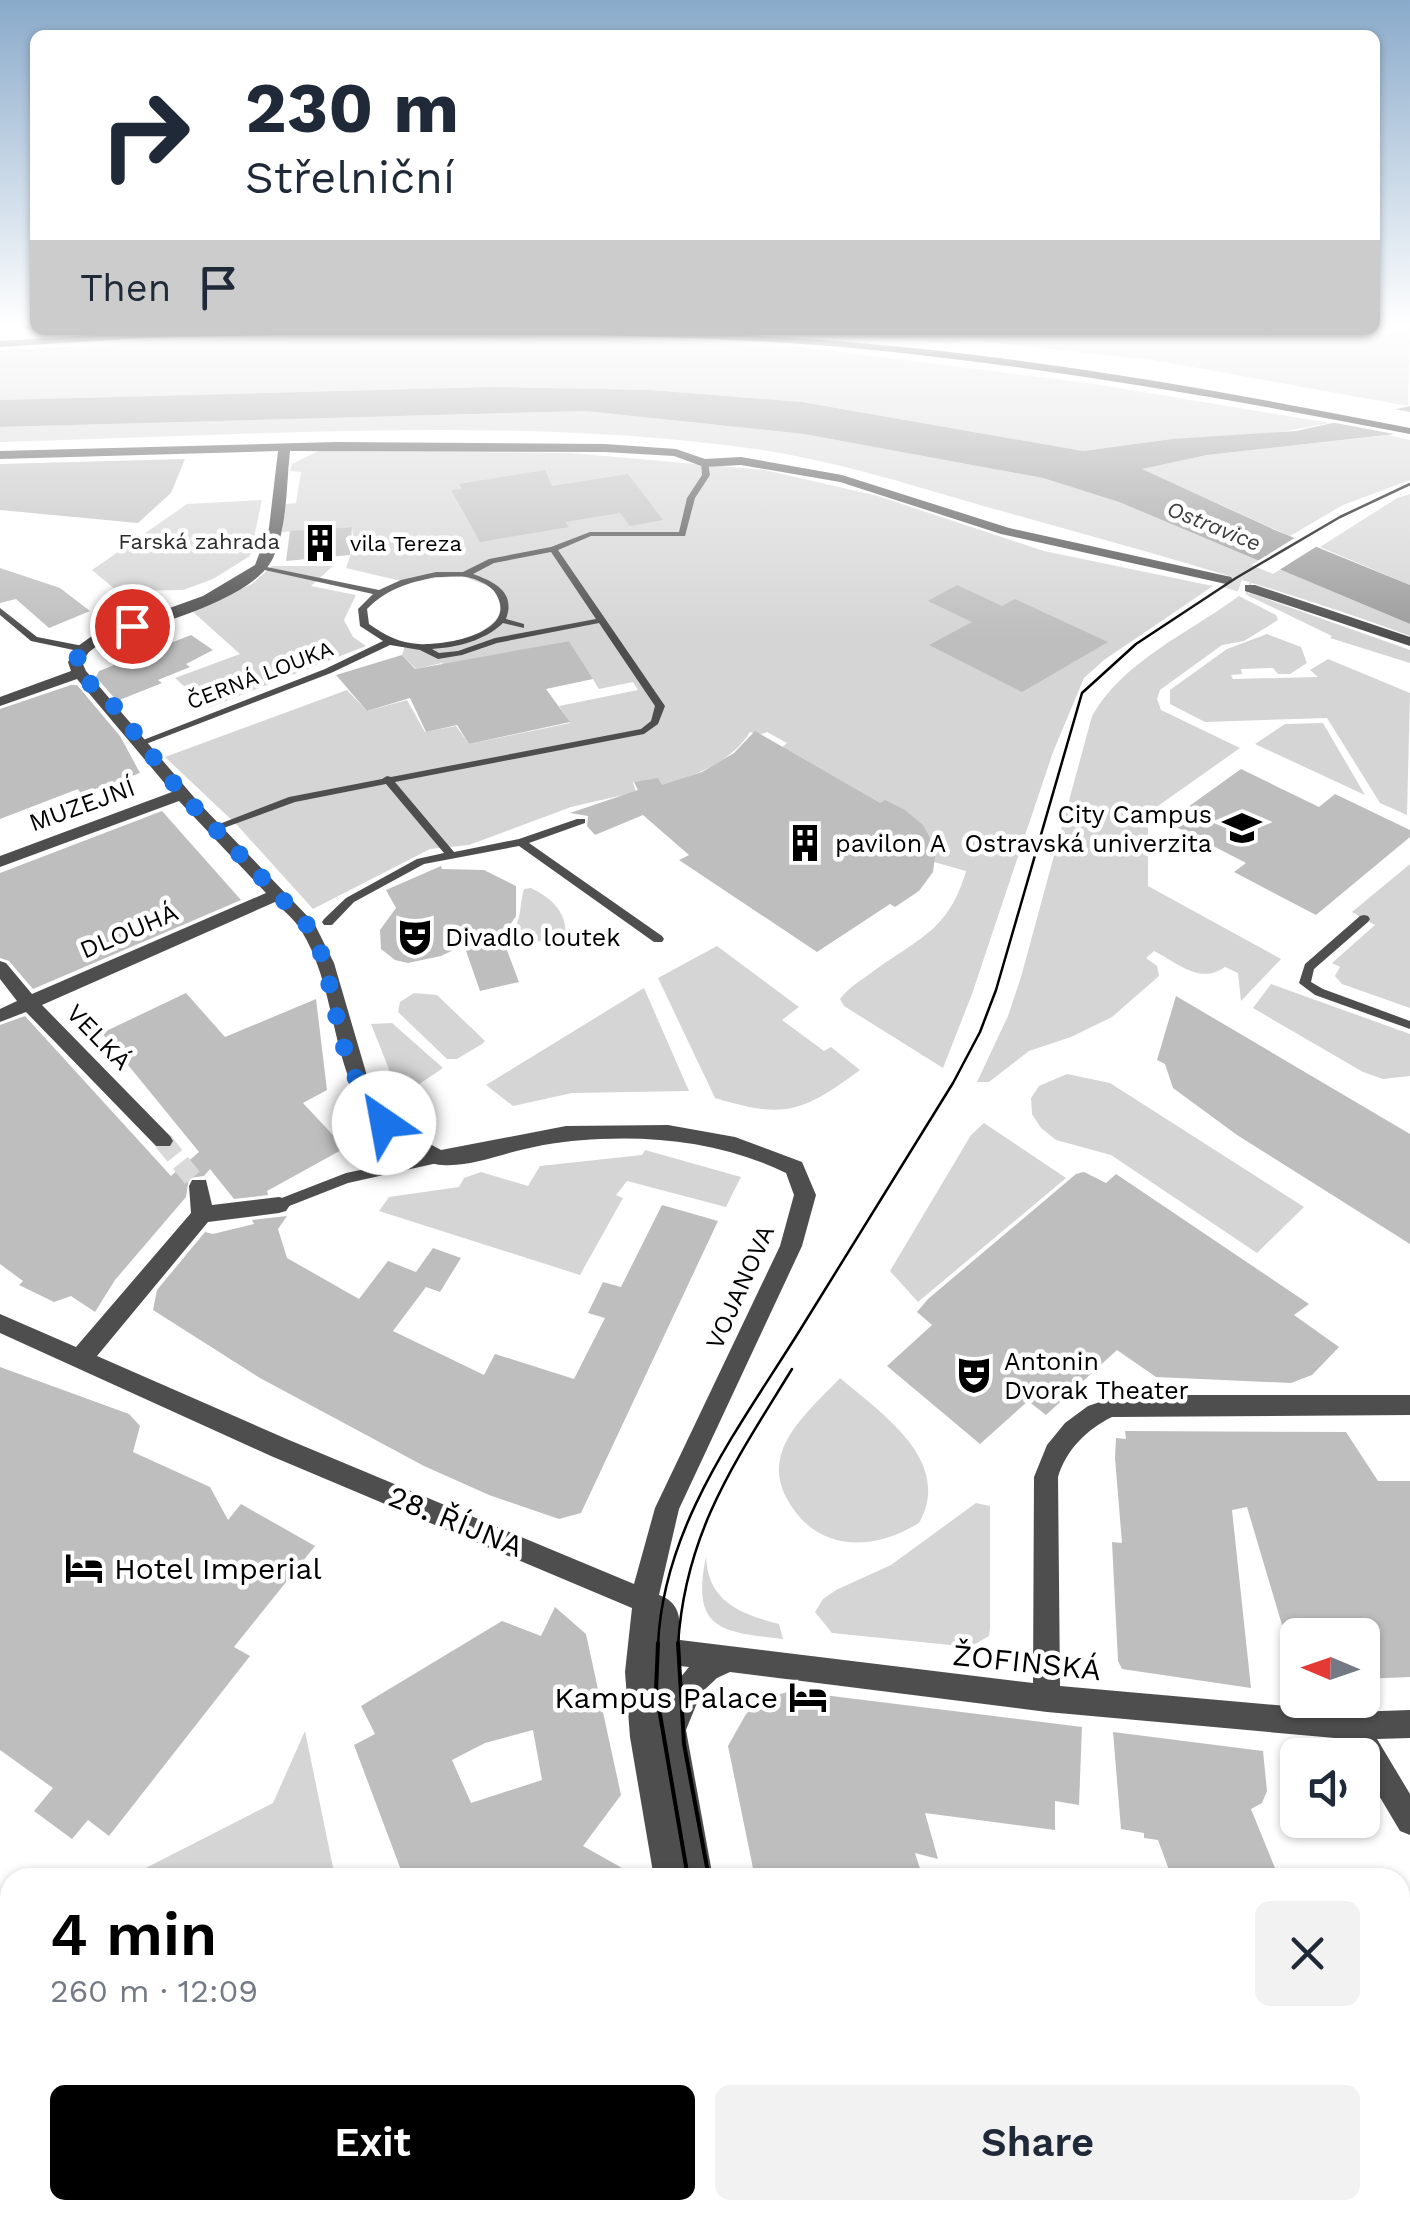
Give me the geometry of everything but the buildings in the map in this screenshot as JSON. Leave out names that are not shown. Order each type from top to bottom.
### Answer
[{"type":"street","points":[[285,447],[271,543],[260,568],[232,587],[97,639],[83,649],[75,662],[79,673],[143,742],[182,794],[310,928],[324,960],[342,1042],[368,1107],[395,1133],[437,1159]]},
{"type":"street","points":[[0,455],[285,447],[605,448],[676,453],[704,462],[741,461],[826,476],[1035,538],[1226,580]]},
{"type":"street","points":[[1250,588],[1410,642]]},
{"type":"street","points":[[0,702],[79,673]]},
{"type":"street","name":"MUZEJNÍ","points":[[0,862],[182,794]]},
{"type":"street","name":"DLOUHÁ","points":[[0,1016],[278,894]]},
{"type":"street","name":"VELKÁ","points":[[0,968],[163,1142]]},
{"type":"street","name":"VOJANOVA","points":[[437,1159],[559,1135],[633,1131],[699,1137],[775,1157],[795,1168],[805,1195],[791,1246],[667,1508],[645,1600]]},
{"type":"street","points":[[200,1186],[202,1216]]},
{"type":"street","points":[[80,1360],[202,1216],[279,1204]]},
{"type":"street","name":"28. ŘÍJNA","points":[[1,1326],[373,1488],[645,1600]]},
{"type":"street","points":[[1047,1698],[1046,1476],[1059,1447],[1110,1406],[1410,1405]]},
{"type":"street","points":[[645,1600],[696,1868]]},
{"type":"street","points":[[652,1649],[640,1712],[668,1868]]},
{"type":"street","name":"ŽOFINSKÁ","points":[[652,1649],[1047,1698],[1354,1726],[1410,1724]]},
{"type":"street","points":[[672,1736],[678,1710],[695,1680],[712,1665],[735,1660]]},
{"type":"street","points":[[1354,1726],[1410,1821]]},
{"type":"lane","points":[[462,576],[492,562],[554,549],[590,534],[682,534],[691,498],[706,475],[704,462]]},
{"type":"lane","points":[[214,828],[269,806],[644,731],[655,722],[660,706],[554,549]]},
{"type":"lane","points":[[260,568],[377,592],[415,577],[462,576],[487,583],[503,596],[506,604],[501,620],[470,640],[421,647],[390,642]]},
{"type":"lane","name":"ČERNÁ LOUKA","points":[[377,592],[363,608],[362,616],[369,631],[390,642]]},
{"type":"lane","points":[[0,611],[34,639],[83,649]]},
{"type":"lane","points":[[501,620],[521,626]]},
{"type":"lane","points":[[421,647],[438,656],[459,654],[496,641],[602,620]]},
{"type":"lane","name":"ČERNÁ LOUKA","points":[[143,742],[329,671],[390,642]]},
{"type":"lane","points":[[387,780],[450,854]]},
{"type":"lane","points":[[328,922],[350,900],[420,861],[521,842],[581,821]]},
{"type":"lane","points":[[521,842],[658,939]]},
{"type":"lane","points":[[1364,918],[1310,966],[1305,983],[1410,1025]]},
{"type":"lane","points":[[279,1204],[346,1178],[437,1159]]},
{"type":"green space","points":[[0,430],[761,430],[804,434],[1043,478],[1119,502],[1410,624],[1410,636],[1257,584],[905,483],[748,448],[563,432],[469,430],[0,442]]},
{"type":"green space","points":[[960,430],[1294,430],[1264,435],[1172,439],[1083,451]]},
{"type":"green space","points":[[1388,435],[1410,440],[1410,480],[1343,505],[1290,536],[1141,469],[1207,455]]},
{"type":"green space","points":[[318,451],[570,453],[765,470],[878,496],[1044,551],[1213,586],[1104,660],[1084,678],[1053,752],[972,994],[943,1068],[844,1006],[840,999],[941,921],[966,871],[934,862],[930,847],[877,807],[780,749],[787,743],[767,732],[750,732],[721,761],[684,778],[658,787],[654,780],[633,782],[636,792],[571,807],[469,845],[430,849],[313,909],[237,825],[165,757],[347,690],[367,711],[407,700],[425,732],[456,726],[469,744],[570,723],[559,706],[638,690],[633,682],[599,689],[569,641],[475,659],[447,672],[442,663],[416,669],[402,655],[405,646],[447,644],[482,631],[505,612],[496,589],[462,576],[401,581],[346,568],[354,545],[352,527],[282,532],[286,504],[296,503],[301,472],[290,471],[292,464]]},
{"type":"green space","points":[[1410,494],[1410,585],[1320,547],[1397,498]]},
{"type":"green space","name":"Farská zahrada","points":[[262,500],[250,556],[213,579],[183,590],[117,591],[92,570],[187,504]]},
{"type":"green space","points":[[272,566],[333,566],[311,586],[356,595],[344,620],[353,637],[366,646],[208,708],[175,678],[240,654],[192,611],[252,584]]},
{"type":"green space","points":[[1247,595],[1410,650],[1410,663],[1330,638]]},
{"type":"green space","points":[[1239,596],[1276,615],[1278,620],[1244,641],[1222,645],[1160,690],[1157,699],[1161,710],[1240,748],[1148,813],[1148,886],[1281,959],[1241,1001],[1238,973],[1225,967],[1198,973],[1154,951],[1146,958],[1157,966],[1159,976],[1112,1017],[1029,1051],[989,1082],[977,1082],[1008,1016],[1021,977],[1092,716],[1105,696],[1139,663]]},
{"type":"green space","points":[[1267,634],[1301,647],[1307,663],[1290,674],[1278,674],[1273,668],[1241,669],[1242,674],[1231,675],[1233,679],[1318,677],[1310,670],[1328,659],[1410,693],[1407,815],[1380,803],[1327,718],[1205,722],[1170,704],[1170,690],[1227,649]]},
{"type":"green space","points":[[1323,723],[1365,795],[1255,744],[1285,724]]},
{"type":"green space","points":[[1410,864],[1410,1008],[1342,984],[1335,976],[1340,967],[1332,963],[1375,925],[1352,912]]},
{"type":"green space","points":[[531,888],[556,906],[566,933],[556,939],[503,946],[499,942],[519,919],[524,889]]},
{"type":"green space","points":[[717,946],[799,1007],[782,1020],[824,1051],[831,1047],[860,1070],[823,1095],[792,1108],[759,1109],[715,1098],[658,978]]},
{"type":"green space","points":[[1271,984],[1410,1034],[1410,1076],[1383,1079],[1363,1072],[1253,1008]]},
{"type":"green space","points":[[644,988],[689,1091],[572,1093],[513,1106],[486,1085]]},
{"type":"green space","points":[[414,993],[437,995],[485,1041],[457,1059],[447,1059],[398,1012],[400,1002]]},
{"type":"green space","points":[[392,1023],[443,1068],[400,1097],[371,1024]]},
{"type":"green space","points":[[1067,1074],[1110,1083],[1304,1207],[1257,1253],[1111,1155],[1056,1140],[1041,1128],[1032,1114],[1031,1098],[1039,1086]]},
{"type":"green space","points":[[984,1123],[1066,1178],[918,1302],[890,1271],[971,1135]]},
{"type":"green space","points":[[645,1150],[741,1177],[726,1207],[627,1181],[616,1195],[623,1198],[580,1275],[379,1211],[389,1197],[459,1187],[464,1178],[481,1172],[528,1186],[540,1166],[642,1155]]},
{"type":"green space","points":[[840,1378],[908,1440],[927,1479],[927,1500],[919,1523],[869,1542],[836,1540],[821,1534],[794,1510],[781,1486],[780,1459],[789,1436]]},
{"type":"green space","points":[[976,1503],[990,1506],[989,1636],[970,1647],[832,1633],[815,1612],[823,1599],[836,1590],[891,1565]]},
{"type":"green space","points":[[706,1557],[708,1572],[720,1595],[752,1616],[779,1624],[783,1639],[742,1633],[715,1622],[703,1599]]},
{"type":"green space","points":[[305,1731],[333,1868],[146,1868],[273,1803]]},
{"type":"water","name":"Ostravice","points":[[761,430],[960,430],[1083,451],[1172,439],[1303,430],[1410,430],[1207,455],[1142,469],[1275,530],[1410,585],[1410,624],[1119,502],[1043,478]]},
{"type":"pier","points":[[1370,430],[1410,430],[1410,437]]},
{"type":"pier","points":[[1301,534],[1322,543],[1273,574],[1251,565]]},
{"type":"tunnel","points":[[1226,580],[1250,588]]},
{"type":"tunnel","points":[[163,1141],[199,1186]]},
{"type":"tram line","points":[[658,1645],[663,1601],[674,1559],[708,1480],[953,1083],[980,1032],[996,990],[1082,693],[1136,644],[1236,578],[1340,517],[1410,484]]},
{"type":"tram line","points":[[678,1644],[691,1567],[702,1533],[733,1467],[792,1369]]},
{"type":"tram line","points":[[658,1643],[656,1691],[686,1868]]},
{"type":"tram line","points":[[678,1644],[684,1744],[707,1868]]},
{"type":"place","name":"vila Tereza","points":[[320,543]]},
{"type":"place","name":"City Campus Ostravská univerzita","points":[[1242,828]]},
{"type":"place","name":"pavilon A","points":[[805,843]]},
{"type":"place","name":"Divadlo loutek","points":[[415,937]]},
{"type":"place","name":"Antonin Dvorak Theater","points":[[974,1375]]},
{"type":"place","name":"Hotel Imperial","points":[[84,1568]]},
{"type":"place","name":"Kampus Palace","points":[[808,1697]]},
{"type":"route","points":[[132,626],[97,639],[83,649],[75,662],[79,673],[114,706],[182,794],[310,928],[324,960],[342,1042],[368,1107],[384,1123]]}]
